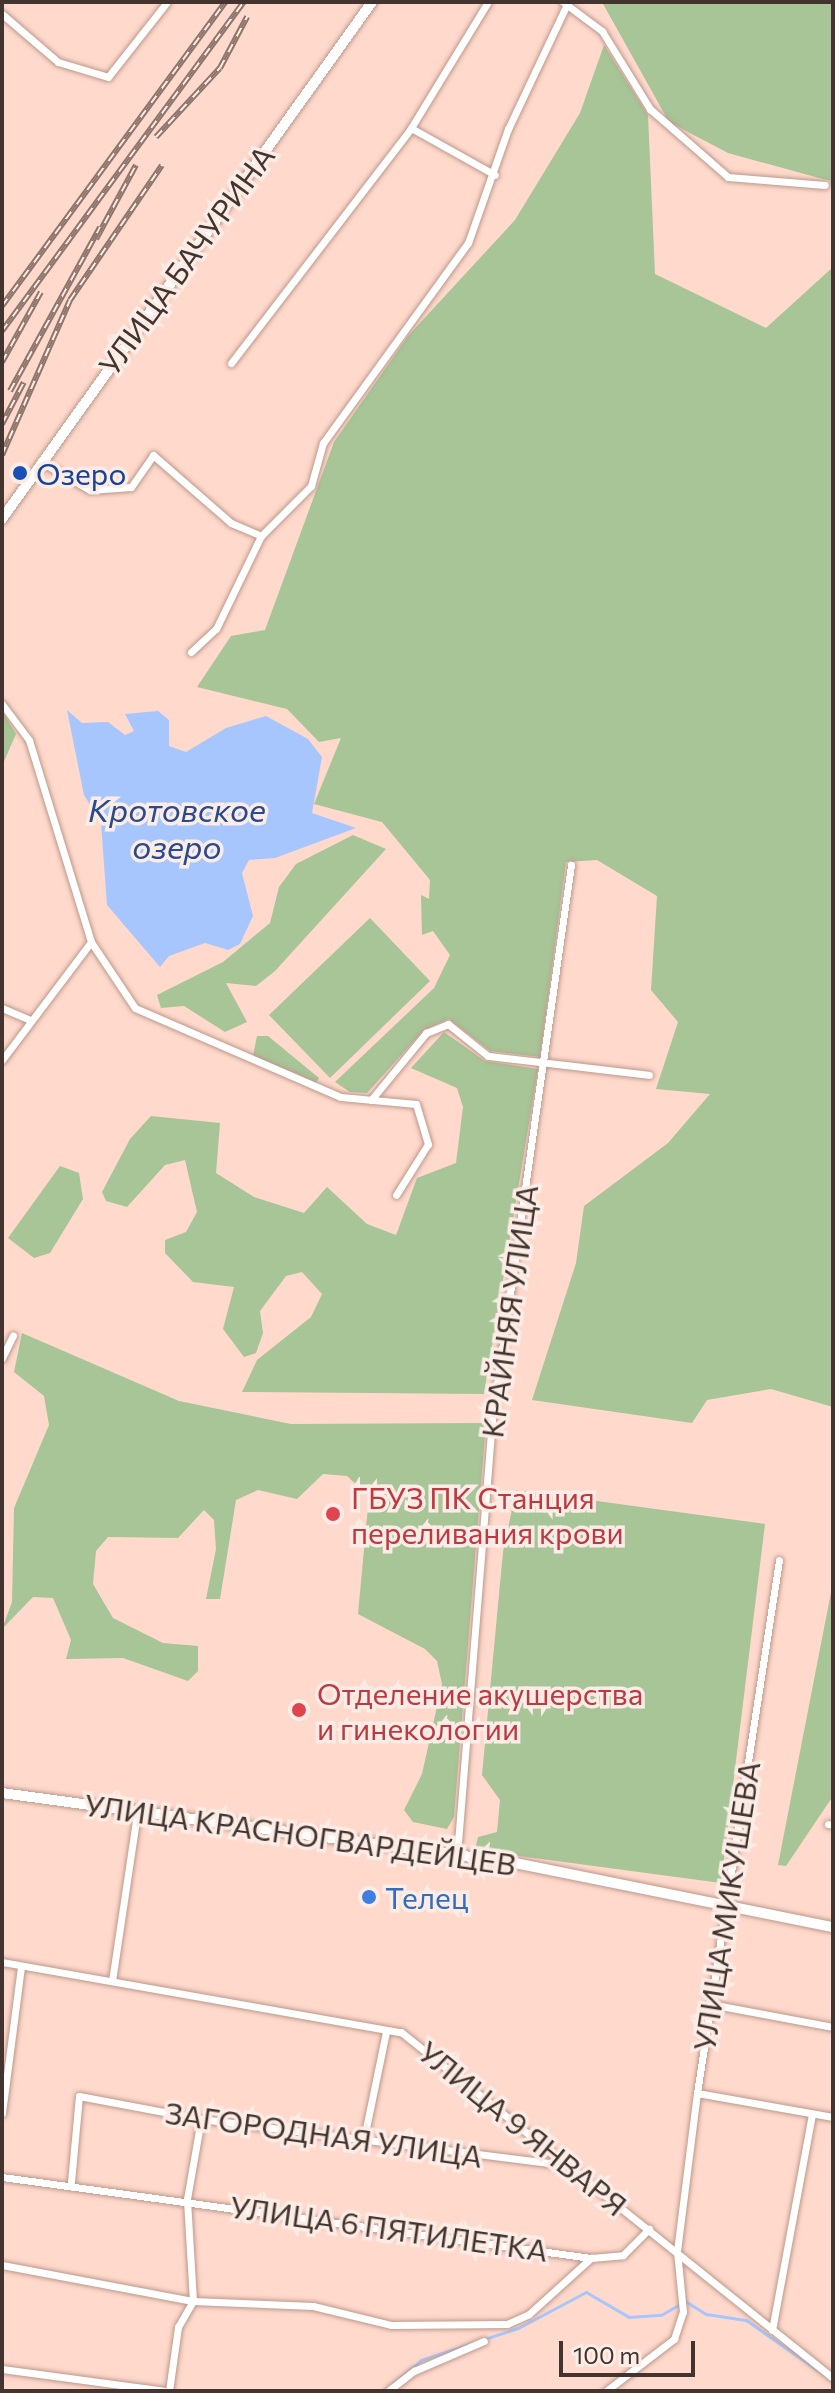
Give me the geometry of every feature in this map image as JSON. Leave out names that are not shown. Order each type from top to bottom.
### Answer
[{"type":"street","points":[[2,14],[58,62],[108,77],[167,2]]},
{"type":"street","name":"УЛИЦА БАЧУРИНА","points":[[2,519],[372,2]]},
{"type":"street","points":[[231,363],[411,128],[488,2]]},
{"type":"street","points":[[191,652],[216,629],[261,536],[311,486],[323,443],[468,243],[566,3],[602,31],[650,109],[728,177],[825,185]]},
{"type":"street","points":[[411,128],[495,175]]},
{"type":"street","points":[[43,463],[90,490],[131,487],[153,455],[231,523],[261,536]]},
{"type":"street","points":[[2,704],[29,740],[91,942],[135,1008],[175,1031],[341,1097],[416,1104],[425,1123],[428,1144],[396,1195]]},
{"type":"street","name":"КРАЙНЯЯ УЛИЦА","points":[[457,1855],[492,1420],[571,865]]},
{"type":"street","points":[[2,1060],[91,942]]},
{"type":"street","points":[[2,1008],[30,1020]]},
{"type":"street","points":[[371,1100],[426,1033],[448,1024],[488,1056],[649,1075]]},
{"type":"street","points":[[2,1358],[13,1335]]},
{"type":"street","name":"УЛИЦА МИКУШЕВА","points":[[606,2391],[674,2339],[683,2312],[677,2251],[697,2093],[779,1560]]},
{"type":"street","name":"УЛИЦА КРАСНОГВАРДЕЙЦЕВ","points":[[2,1793],[457,1855],[725,1909],[833,1927]]},
{"type":"street","points":[[112,1981],[137,1813]]},
{"type":"street","name":"УЛИЦА 9 ЯНВАРЯ","points":[[2,1962],[386,2032],[418,2044],[833,2378]]},
{"type":"street","points":[[2,2113],[21,1966]]},
{"type":"street","points":[[710,2004],[833,2027]]},
{"type":"street","points":[[364,2138],[386,2032]]},
{"type":"street","points":[[697,2093],[833,2117]]},
{"type":"street","name":"ЗАГОРОДНАЯ УЛИЦА","points":[[71,2182],[79,2096],[201,2119],[569,2166]]},
{"type":"street","points":[[772,2330],[812,2114]]},
{"type":"street","points":[[2,2369],[166,2391],[178,2327],[193,2301],[187,2199],[201,2119]]},
{"type":"street","name":"УЛИЦА 6 ПЯТИЛЕТКА","points":[[2,2177],[71,2182],[591,2258]]},
{"type":"street","points":[[2,2265],[193,2301],[313,2306],[391,2325],[507,2324],[529,2314],[591,2258],[623,2255],[649,2229]]},
{"type":"street","points":[[388,2391],[414,2371],[484,2341]]},
{"type":"green space","points":[[602,2],[833,2],[833,197],[830,181],[728,153],[669,122]]},
{"type":"green space","points":[[604,45],[648,115],[655,274],[766,328],[833,267],[833,1407],[771,1389],[707,1400],[692,1423],[532,1400],[576,1263],[584,1206],[668,1143],[710,1094],[656,1089],[678,1022],[651,990],[657,896],[597,860],[566,862],[540,1057],[490,1051],[449,1019],[424,1030],[367,1093],[350,1092],[335,1082],[434,988],[450,955],[433,931],[422,935],[421,895],[429,899],[430,880],[382,822],[314,804],[341,738],[319,742],[287,709],[197,687],[231,636],[265,630],[334,442],[408,336],[515,220],[580,113]]},
{"type":"green space","points":[[2,710],[16,734],[2,766]]},
{"type":"green space","points":[[353,835],[386,849],[275,971],[256,986],[226,983],[247,1022],[225,1032],[184,1006],[161,1008],[157,995],[223,962],[270,923],[279,887],[296,864]]},
{"type":"green space","points":[[370,918],[430,981],[330,1078],[269,1015]]},
{"type":"green space","points":[[444,1032],[485,1061],[538,1069],[484,1394],[242,1392],[257,1360],[311,1317],[322,1294],[302,1272],[286,1276],[260,1311],[263,1333],[256,1353],[244,1357],[223,1329],[234,1287],[193,1282],[165,1253],[165,1240],[186,1232],[197,1212],[185,1160],[165,1165],[127,1207],[106,1201],[102,1192],[130,1139],[151,1116],[220,1123],[216,1173],[254,1197],[304,1213],[327,1187],[367,1224],[396,1235],[417,1178],[456,1163],[463,1107],[457,1088],[411,1068]]},
{"type":"green space","points":[[257,1036],[268,1036],[319,1078],[316,1083],[253,1056]]},
{"type":"green space","points":[[60,1166],[79,1173],[83,1199],[50,1253],[34,1258],[8,1238]]},
{"type":"green space","points":[[22,1333],[179,1401],[291,1424],[486,1423],[454,1817],[447,1829],[413,1822],[404,1810],[422,1774],[442,1684],[437,1661],[425,1649],[358,1614],[369,1496],[347,1476],[323,1474],[297,1499],[258,1490],[236,1500],[220,1599],[206,1599],[216,1549],[214,1520],[204,1510],[178,1538],[108,1537],[96,1551],[93,1584],[113,1618],[163,1643],[198,1646],[198,1671],[188,1681],[123,1658],[66,1659],[71,1640],[53,1598],[33,1597],[2,1629],[12,1602],[14,1508],[49,1425],[44,1396],[14,1372]]},
{"type":"green space","points":[[516,1490],[765,1524],[721,1883],[475,1850],[478,1837],[497,1832],[500,1800],[482,1775],[503,1552]]},
{"type":"green space","points":[[833,1582],[833,1796],[786,1866],[778,1865]]},
{"type":"water","name":"Кротовское озеро","points":[[67,710],[82,723],[108,722],[125,735],[134,731],[125,714],[158,711],[169,720],[169,746],[186,752],[226,728],[266,716],[308,739],[322,757],[312,813],[356,828],[275,858],[249,860],[242,873],[253,916],[240,944],[228,950],[205,943],[169,956],[160,967],[107,905],[101,823],[84,795]]},
{"type":"waterway","points":[[393,2383],[421,2360],[518,2328],[586,2292],[629,2317],[661,2315],[685,2301],[706,2314],[746,2320],[823,2374]]},
{"type":"railway","points":[[2,306],[225,2]]},
{"type":"railway","points":[[2,331],[244,2]]},
{"type":"railway","points":[[156,137],[220,68],[247,17]]},
{"type":"railway","points":[[96,239],[136,165]]},
{"type":"railway","points":[[2,455],[70,300],[162,165]]},
{"type":"railway","points":[[10,391],[100,227]]},
{"type":"railway","points":[[2,362],[41,292]]},
{"type":"railway","points":[[2,424],[24,382]]},
{"type":"place","name":"Озеро","points":[[20,473]]},
{"type":"place","name":"ГБУЗ ПК Станция переливания крови","points":[[333,1514]]},
{"type":"place","name":"Отделение акушерства и гинекологии","points":[[299,1710]]},
{"type":"place","name":"Телец","points":[[369,1897]]}]
